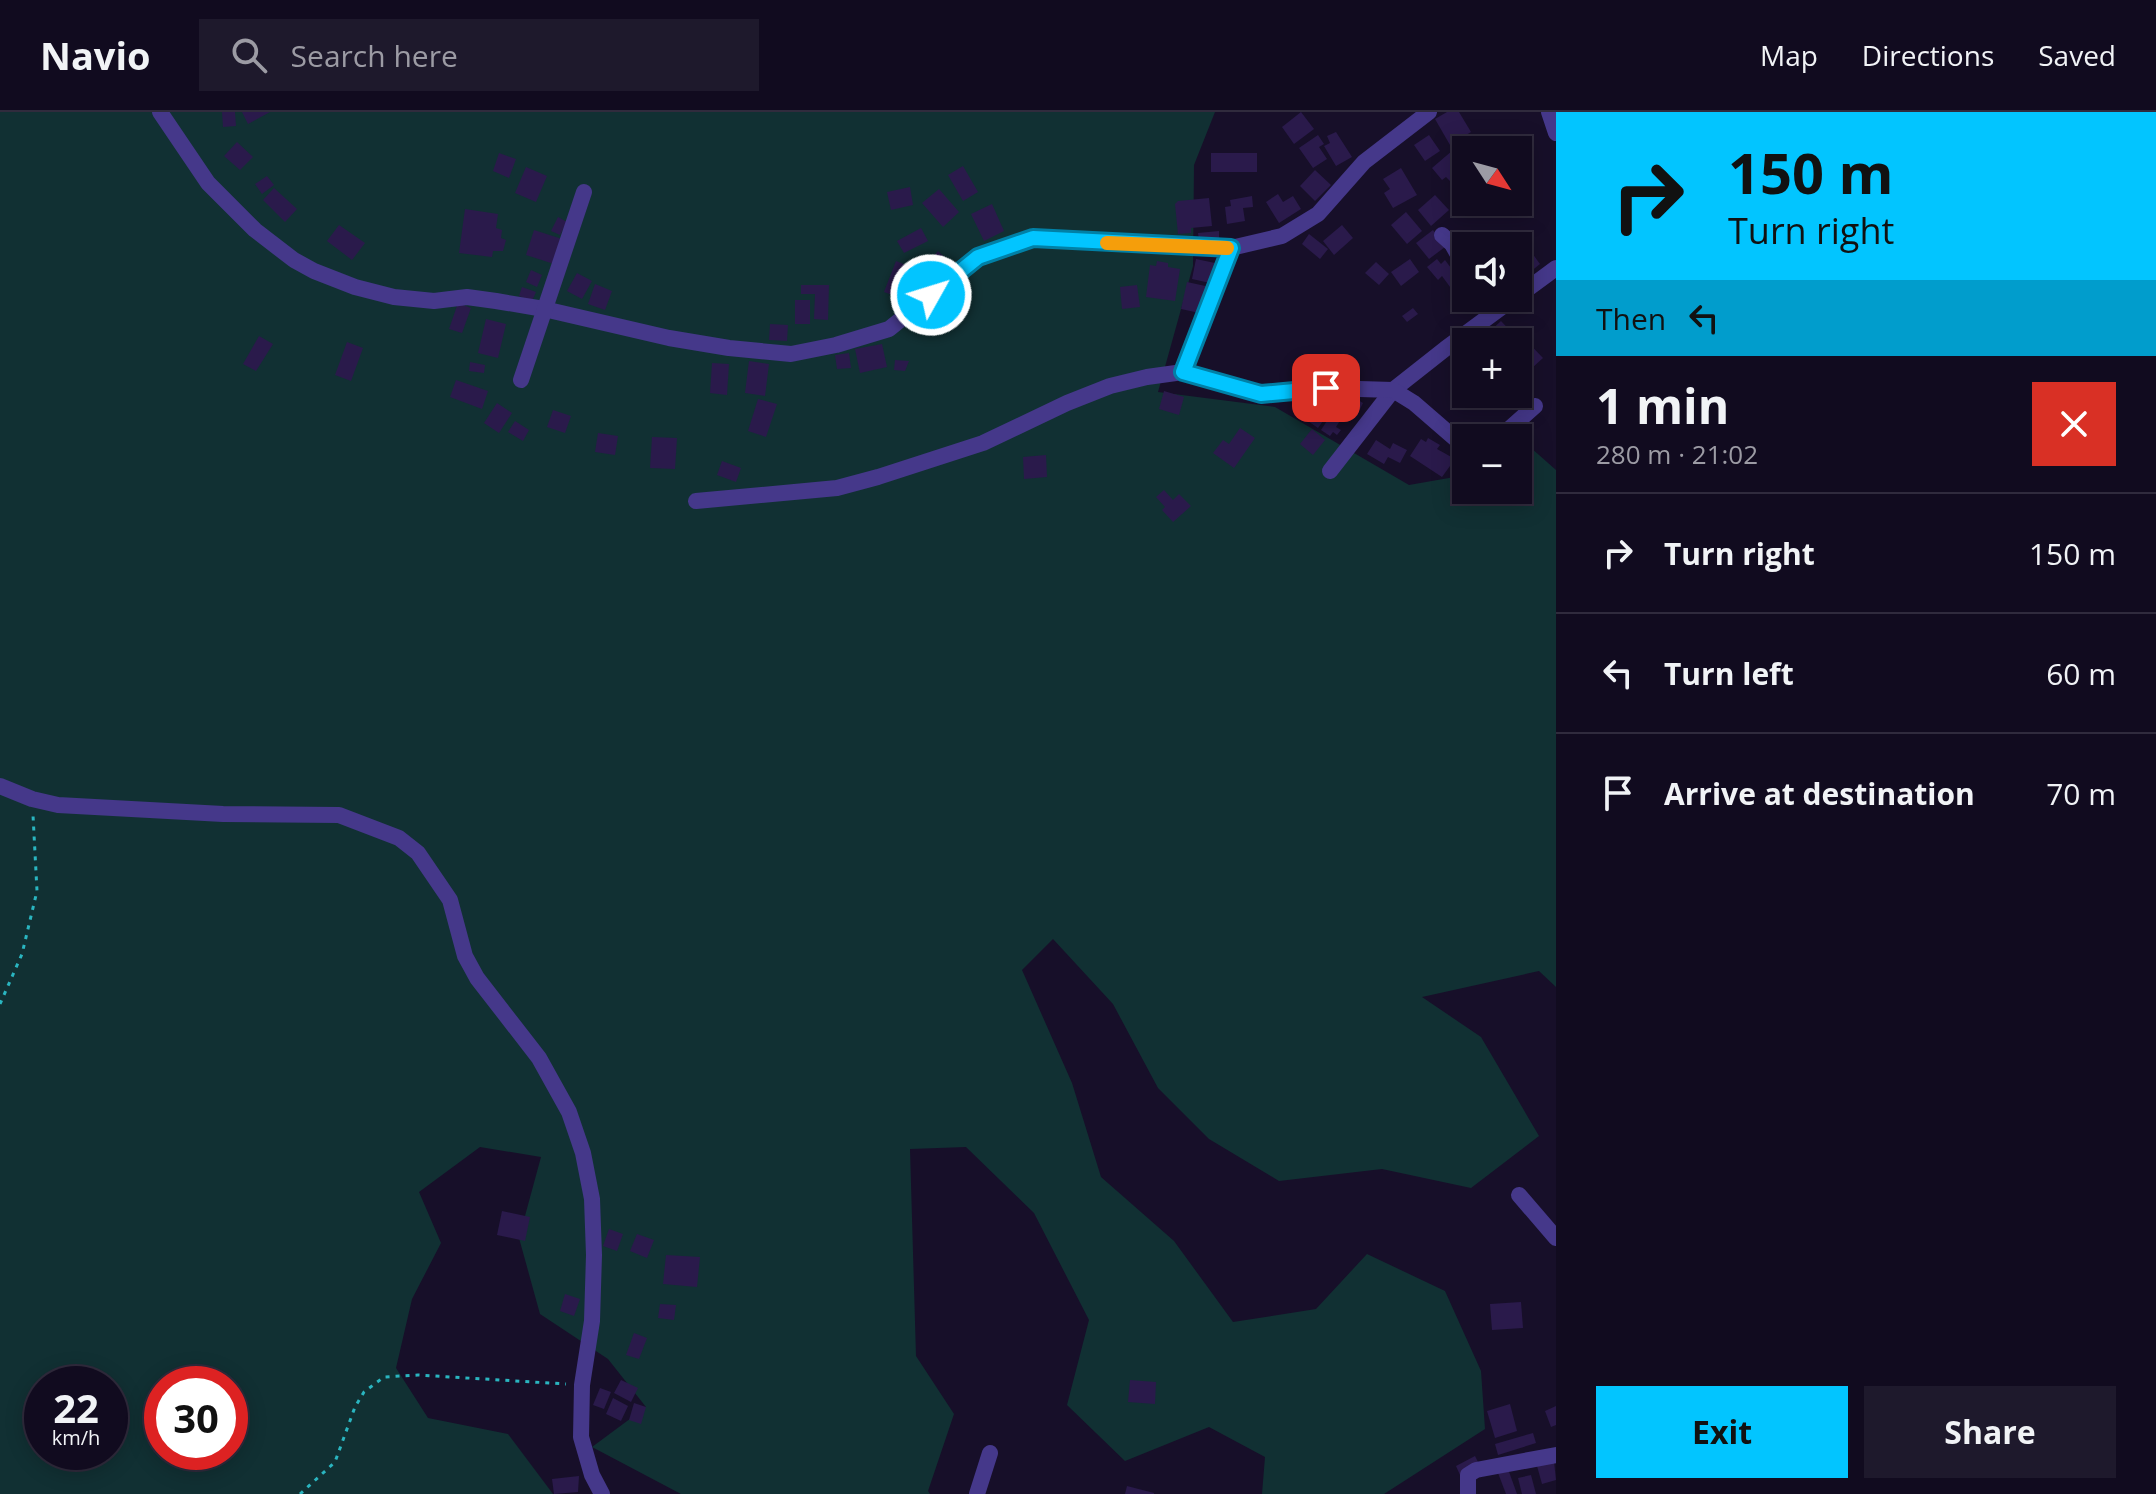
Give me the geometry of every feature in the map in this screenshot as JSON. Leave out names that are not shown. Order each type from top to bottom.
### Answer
[{"type":"street","points":[[160,112],[208,183],[255,230],[294,260],[355,287],[394,297],[434,301],[467,297],[544,309],[669,338],[791,354],[836,345],[889,329],[978,257],[1033,238],[1231,248],[1282,236],[1318,214],[1364,162],[1429,112]]},
{"type":"street","points":[[1549,112],[1556,133]]},
{"type":"street","points":[[521,380],[584,192]]},
{"type":"street","points":[[1442,235],[1452,244]]},
{"type":"street","points":[[1183,372],[1231,248]]},
{"type":"street","points":[[1532,285],[1556,268]]},
{"type":"street","points":[[1330,471],[1393,390],[1492,313]]},
{"type":"street","points":[[696,501],[837,488],[983,443],[1110,386],[1183,372],[1261,394],[1326,388],[1393,390],[1414,403],[1452,436]]},
{"type":"street","points":[[1515,424],[1535,406]]},
{"type":"street","points":[[0,786],[58,805],[223,814],[339,815],[399,838],[418,853],[450,900],[465,956],[477,978],[539,1058],[569,1112],[583,1153],[592,1199],[594,1255],[592,1321],[582,1385],[581,1437],[592,1475],[602,1494]]},
{"type":"street","points":[[1519,1195],[1556,1238]]},
{"type":"street","points":[[977,1494],[990,1453]]},
{"type":"street","points":[[1468,1494],[1468,1475],[1476,1470],[1556,1455]]},
{"type":"path","points":[[0,1004],[22,954],[37,891],[32,799]]},
{"type":"path","points":[[300,1494],[335,1462],[355,1407],[364,1392],[384,1377],[418,1375],[582,1385]]},
{"type":"green space","points":[[0,112],[1215,112],[1194,165],[1193,266],[1158,392],[1275,407],[1409,485],[1452,477],[1452,504],[1532,504],[1532,449],[1556,470],[1556,987],[1539,971],[1422,997],[1481,1037],[1539,1136],[1471,1188],[1382,1169],[1279,1181],[1209,1139],[1158,1088],[1113,1004],[1053,939],[1022,970],[1072,1083],[1101,1177],[1174,1241],[1233,1322],[1316,1309],[1367,1254],[1445,1291],[1481,1371],[1485,1429],[1384,1494],[1262,1494],[1265,1457],[1209,1427],[1125,1461],[1067,1405],[1089,1320],[1034,1213],[966,1147],[910,1149],[916,1356],[954,1414],[928,1491],[930,1494],[681,1494],[592,1447],[646,1407],[608,1359],[540,1314],[519,1238],[541,1157],[480,1147],[419,1192],[441,1243],[412,1299],[396,1368],[428,1418],[508,1434],[553,1494],[0,1494]]},
{"type":"building","points":[[222,112],[235,112],[236,126],[223,127]]},
{"type":"building","points":[[242,112],[270,112],[248,124]]},
{"type":"building","points":[[1301,112],[1314,129],[1294,144],[1282,127]]},
{"type":"building","points":[[1447,112],[1459,112],[1471,132],[1465,136],[1452,136],[1450,145],[1435,119]]},
{"type":"building","points":[[1336,132],[1352,157],[1336,166],[1324,146],[1330,143],[1327,136]]},
{"type":"building","points":[[1318,135],[1324,144],[1319,147],[1327,159],[1313,168],[1299,148]]},
{"type":"building","points":[[1429,135],[1440,151],[1425,161],[1414,145]]},
{"type":"building","points":[[237,142],[253,157],[240,170],[224,156]]},
{"type":"building","points":[[1452,151],[1451,182],[1446,177],[1442,180],[1432,168]]},
{"type":"building","points":[[499,153],[516,159],[509,178],[493,171]]},
{"type":"building","points":[[1211,153],[1257,153],[1257,172],[1211,172]]},
{"type":"building","points":[[963,166],[978,192],[963,201],[948,175]]},
{"type":"building","points":[[526,167],[547,176],[536,202],[515,193]]},
{"type":"building","points":[[1401,168],[1417,195],[1393,208],[1384,193],[1390,189],[1383,179]]},
{"type":"building","points":[[1315,170],[1331,185],[1315,201],[1300,186]]},
{"type":"building","points":[[267,176],[274,185],[262,194],[255,184]]},
{"type":"building","points":[[910,187],[913,205],[891,210],[887,192]]},
{"type":"building","points":[[274,188],[297,209],[285,222],[263,200]]},
{"type":"building","points":[[939,189],[959,212],[943,227],[922,203]]},
{"type":"building","points":[[1278,194],[1283,202],[1293,196],[1301,209],[1279,223],[1266,202]]},
{"type":"building","points":[[1435,195],[1449,210],[1431,226],[1418,210]]},
{"type":"building","points":[[1252,196],[1253,207],[1243,208],[1245,221],[1227,224],[1225,207],[1231,206],[1230,200]]},
{"type":"building","points":[[1209,198],[1212,226],[1191,228],[1191,233],[1178,234],[1175,204],[1178,201]]},
{"type":"building","points":[[992,204],[1004,231],[984,241],[971,214]]},
{"type":"building","points":[[465,209],[498,214],[496,228],[502,230],[501,238],[506,240],[503,251],[493,251],[492,257],[459,253]]},
{"type":"building","points":[[1406,212],[1422,231],[1407,244],[1391,225]]},
{"type":"building","points":[[558,217],[567,222],[560,235],[551,231]]},
{"type":"building","points":[[339,225],[365,243],[352,260],[327,241]]},
{"type":"building","points":[[1342,225],[1353,238],[1334,255],[1323,241]]},
{"type":"building","points":[[921,228],[928,241],[904,253],[897,241]]},
{"type":"building","points":[[534,230],[562,239],[554,264],[526,255]]},
{"type":"building","points":[[1433,230],[1445,247],[1429,259],[1416,243]]},
{"type":"building","points":[[1219,231],[1219,240],[1199,241],[1198,233]]},
{"type":"building","points":[[1309,234],[1328,249],[1320,259],[1302,244]]},
{"type":"building","points":[[938,251],[953,265],[939,280],[924,267]]},
{"type":"building","points":[[1532,253],[1540,264],[1532,270]]},
{"type":"building","points":[[1196,259],[1215,263],[1210,283],[1192,279]]},
{"type":"building","points":[[1410,259],[1419,272],[1401,286],[1391,272]]},
{"type":"building","points":[[1437,259],[1441,264],[1445,260],[1452,269],[1452,290],[1442,276],[1438,280],[1427,267]]},
{"type":"building","points":[[896,261],[911,267],[898,297],[884,292]]},
{"type":"building","points":[[1157,261],[1180,269],[1175,301],[1146,297],[1150,265],[1156,266]]},
{"type":"building","points":[[1376,262],[1389,274],[1379,285],[1365,273]]},
{"type":"building","points":[[531,270],[542,275],[537,287],[526,282]]},
{"type":"building","points":[[577,273],[592,281],[582,299],[567,291]]},
{"type":"building","points":[[1187,282],[1210,287],[1204,314],[1181,309]]},
{"type":"building","points":[[595,284],[612,291],[605,310],[588,304]]},
{"type":"building","points":[[801,285],[829,285],[828,320],[814,319],[815,294],[801,294]]},
{"type":"building","points":[[1137,285],[1140,307],[1122,309],[1120,287]]},
{"type":"building","points":[[522,287],[536,292],[532,301],[519,296]]},
{"type":"building","points":[[795,300],[810,300],[810,324],[795,324]]},
{"type":"building","points":[[458,303],[471,308],[462,333],[449,329]]},
{"type":"building","points":[[1413,308],[1418,314],[1407,322],[1402,316]]},
{"type":"building","points":[[486,319],[506,324],[498,358],[478,353]]},
{"type":"building","points":[[1501,321],[1508,328],[1493,328]]},
{"type":"building","points":[[770,324],[788,325],[787,341],[769,340]]},
{"type":"building","points":[[259,336],[273,344],[256,371],[243,364]]},
{"type":"building","points":[[347,342],[363,348],[351,381],[335,375]]},
{"type":"building","points":[[882,344],[887,367],[860,373],[855,349]]},
{"type":"building","points":[[1532,347],[1543,358],[1532,368]]},
{"type":"building","points":[[849,353],[851,368],[837,369],[835,355]]},
{"type":"building","points":[[895,360],[909,361],[905,371],[894,370]]},
{"type":"building","points":[[749,361],[769,364],[765,396],[745,393]]},
{"type":"building","points":[[470,362],[485,365],[484,373],[469,371]]},
{"type":"building","points":[[712,363],[729,364],[727,395],[710,393]]},
{"type":"building","points":[[456,380],[488,391],[482,409],[450,397]]},
{"type":"building","points":[[1164,391],[1184,397],[1179,415],[1159,409]]},
{"type":"building","points":[[1348,394],[1363,403],[1357,415],[1342,406]]},
{"type":"building","points":[[1320,398],[1333,407],[1318,428],[1305,419],[1310,412],[1306,409],[1314,399],[1318,402]]},
{"type":"building","points":[[758,399],[777,404],[766,437],[748,431]]},
{"type":"building","points":[[497,403],[512,413],[499,433],[484,423]]},
{"type":"building","points":[[553,410],[571,416],[565,433],[547,427]]},
{"type":"building","points":[[1332,413],[1341,419],[1336,427],[1341,430],[1337,435],[1333,432],[1330,436],[1321,430]]},
{"type":"building","points":[[515,421],[529,430],[523,441],[508,432]]},
{"type":"building","points":[[1240,428],[1255,438],[1234,468],[1213,453],[1223,440],[1229,444]]},
{"type":"building","points":[[1312,429],[1325,440],[1313,455],[1300,444]]},
{"type":"building","points":[[598,433],[618,436],[615,455],[595,452]]},
{"type":"building","points":[[652,437],[677,438],[675,469],[650,468]]},
{"type":"building","points":[[1428,438],[1440,445],[1437,449],[1452,457],[1452,463],[1442,477],[1410,456],[1421,439],[1426,442]]},
{"type":"building","points":[[1376,440],[1390,449],[1393,443],[1407,450],[1400,463],[1388,457],[1384,464],[1367,454]]},
{"type":"building","points":[[1046,455],[1047,477],[1024,479],[1023,457]]},
{"type":"building","points":[[722,461],[741,468],[736,482],[717,475]]},
{"type":"building","points":[[1164,490],[1173,500],[1179,494],[1191,506],[1173,522],[1156,497]]},
{"type":"building","points":[[502,1211],[530,1217],[525,1241],[497,1235]]},
{"type":"building","points":[[609,1229],[623,1234],[617,1251],[603,1246]]},
{"type":"building","points":[[637,1234],[654,1240],[647,1258],[630,1251]]},
{"type":"building","points":[[666,1255],[700,1257],[697,1287],[663,1284]]},
{"type":"building","points":[[565,1294],[580,1299],[574,1316],[560,1311]]},
{"type":"building","points":[[1521,1302],[1523,1328],[1492,1330],[1490,1304]]},
{"type":"building","points":[[660,1304],[676,1305],[674,1320],[658,1318]]},
{"type":"building","points":[[634,1333],[647,1338],[639,1359],[626,1355]]},
{"type":"building","points":[[621,1380],[638,1388],[631,1402],[614,1393]]},
{"type":"building","points":[[1130,1380],[1156,1382],[1155,1404],[1128,1402]]},
{"type":"building","points":[[600,1388],[611,1392],[604,1409],[593,1405]]},
{"type":"building","points":[[613,1398],[628,1406],[621,1421],[606,1414]]},
{"type":"building","points":[[634,1403],[646,1407],[641,1424],[629,1420]]},
{"type":"building","points":[[1510,1404],[1517,1431],[1495,1438],[1487,1411]]},
{"type":"building","points":[[1556,1406],[1556,1425],[1551,1427],[1545,1411]]},
{"type":"building","points":[[1533,1433],[1536,1443],[1498,1455],[1495,1444]]},
{"type":"building","points":[[1475,1456],[1479,1464],[1460,1475],[1456,1466]]},
{"type":"building","points":[[1554,1461],[1556,1480],[1542,1484],[1537,1466]]},
{"type":"building","points":[[1508,1469],[1517,1494],[1506,1494],[1498,1473]]},
{"type":"building","points":[[1531,1475],[1536,1494],[1522,1494],[1518,1478]]},
{"type":"building","points":[[579,1476],[578,1492],[554,1494],[552,1479]]},
{"type":"building","points":[[1127,1486],[1154,1493],[1154,1494],[1125,1494]]},
{"type":"slow traffic","points":[[1107,243],[1227,248]]},
{"type":"route","points":[[931,295],[978,257],[1033,238],[1231,248],[1183,372],[1261,394],[1326,388]]}]
